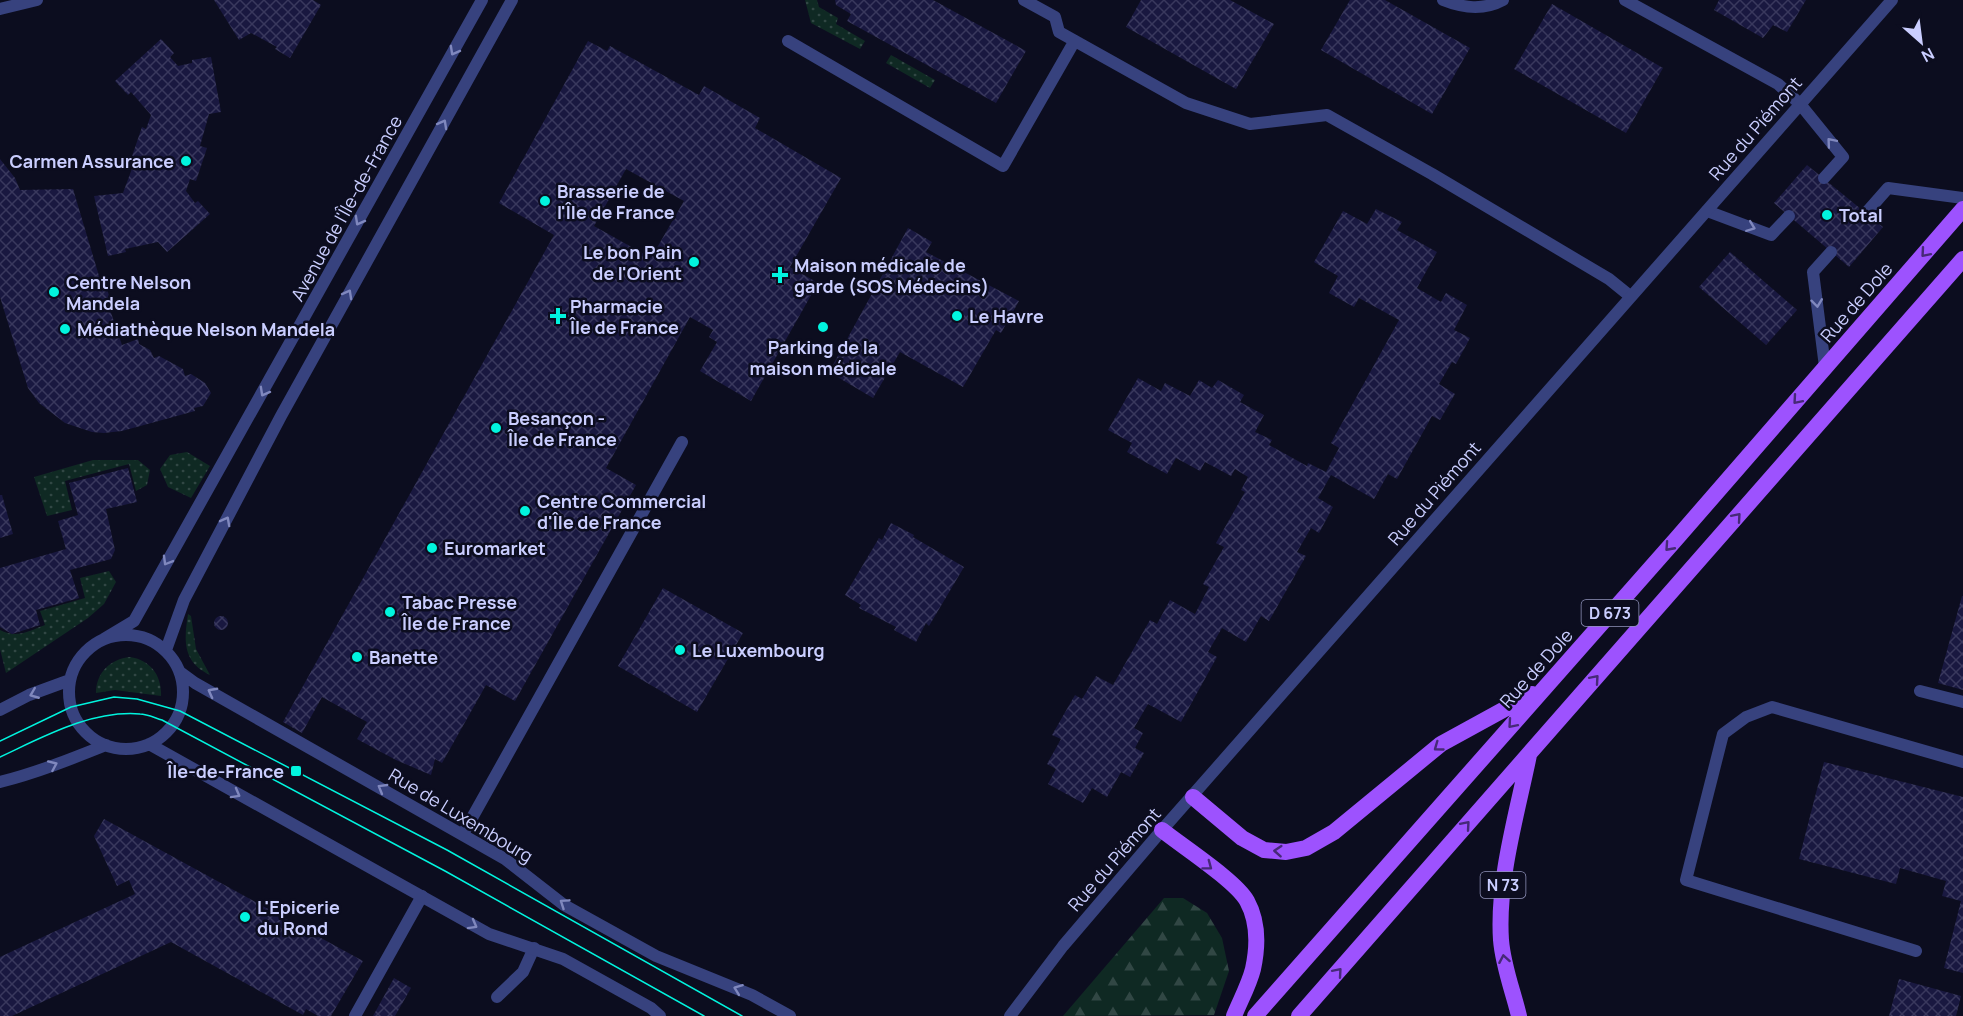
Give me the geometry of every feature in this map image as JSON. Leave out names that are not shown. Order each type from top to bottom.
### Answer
[{"type":"main road","name":"Rue de Dole","points":[[1255,1016],[1677,538],[1963,209]]},
{"type":"main road","name":"D 673","points":[[1299,1016],[1963,259]]},
{"type":"main road","points":[[1193,796],[1242,838],[1264,850],[1286,852],[1306,848],[1334,832],[1441,744],[1544,688]]},
{"type":"main road","name":"N 73","points":[[1519,1016],[1505,966],[1500,919],[1503,884],[1529,754]]},
{"type":"main road","points":[[1162,830],[1228,880],[1246,899],[1256,923],[1256,945],[1252,969],[1234,1016]]},
{"type":"street","points":[[0,9],[37,0]]},
{"type":"street","name":"Avenue de l'Île-de-France","points":[[104,639],[134,621],[482,0]]},
{"type":"street","points":[[166,650],[184,600],[270,437],[512,0]]},
{"type":"street","points":[[1024,0],[1055,17],[1059,32],[1074,42],[1186,103],[1250,124],[1327,115],[1609,279],[1630,296]]},
{"type":"street","points":[[1443,0],[1461,7],[1481,7],[1503,0]]},
{"type":"street","points":[[1625,0],[1778,84],[1800,104],[1844,157],[1824,178]]},
{"type":"street","name":"Rue du Piémont","points":[[1010,1016],[1063,946],[1162,830],[1892,0]]},
{"type":"street","points":[[788,41],[1003,166],[1074,42]]},
{"type":"street","points":[[1866,213],[1888,188],[1963,198]]},
{"type":"street","points":[[1707,211],[1771,235],[1789,216]]},
{"type":"street","points":[[1825,367],[1813,272],[1831,252]]},
{"type":"street","points":[[463,834],[682,442]]},
{"type":"street","points":[[125,635],[147,639],[166,650],[180,672],[183,698],[180,711],[167,731],[149,744],[128,749],[106,746],[90,737],[77,723],[69,693],[70,680],[76,663],[88,649],[104,639],[125,635]]},
{"type":"street","name":"Rue de Luxembourg","points":[[180,672],[195,683],[506,859],[564,904],[656,956],[752,994],[790,1016]]},
{"type":"street","points":[[0,710],[29,695],[70,680]]},
{"type":"street","points":[[1920,691],[1963,702]]},
{"type":"street","points":[[1916,951],[1686,880],[1723,734],[1746,717],[1772,707],[1963,762]]},
{"type":"street","points":[[149,744],[489,934],[564,958],[651,1008],[660,1016]]},
{"type":"street","points":[[0,782],[35,773],[61,761],[106,746]]},
{"type":"street","points":[[355,1016],[422,896]]},
{"type":"street","points":[[497,997],[523,972],[534,948]]},
{"type":"green space","points":[[805,0],[817,0],[819,7],[838,18],[836,24],[865,41],[860,49],[811,23]]},
{"type":"green space","points":[[891,55],[935,80],[930,88],[886,63]]},
{"type":"green space","points":[[187,452],[210,466],[191,498],[168,487],[160,469],[170,455]]},
{"type":"green space","points":[[93,460],[138,460],[150,470],[147,485],[136,491],[129,464],[65,481],[72,510],[47,516],[34,477]]},
{"type":"green space","points":[[109,571],[116,582],[104,604],[88,618],[6,673],[0,649],[0,630],[17,634],[45,625],[40,611],[85,598],[80,578]]},
{"type":"green space","points":[[188,614],[191,616],[196,649],[210,675],[194,664],[187,649]]},
{"type":"green space","points":[[130,657],[149,665],[157,675],[161,696],[115,690],[96,693],[101,673],[110,664]]},
{"type":"green space","points":[[1164,898],[1183,898],[1207,913],[1222,938],[1229,971],[1214,1015],[1063,1016]]},
{"type":"building","points":[[214,0],[313,0],[321,5],[290,58],[275,49],[277,47],[251,33],[239,40]]},
{"type":"building","points":[[835,0],[933,0],[1026,51],[996,103],[847,21],[851,14],[836,5]]},
{"type":"building","points":[[1141,0],[1230,0],[1274,24],[1236,89],[1126,27]]},
{"type":"building","points":[[1350,0],[1385,0],[1470,48],[1432,114],[1321,50]]},
{"type":"building","points":[[1719,0],[1806,0],[1787,32],[1773,25],[1763,38],[1714,10]]},
{"type":"building","points":[[1552,4],[1663,68],[1626,133],[1514,69]]},
{"type":"building","points":[[161,39],[174,53],[170,57],[178,66],[192,63],[192,60],[211,57],[221,112],[209,114],[200,146],[207,148],[196,181],[190,179],[186,191],[195,203],[198,201],[210,214],[167,252],[158,242],[125,249],[126,252],[108,256],[94,196],[123,193],[134,163],[130,162],[142,127],[146,129],[151,115],[131,92],[128,95],[115,81]]},
{"type":"building","points":[[588,41],[607,51],[610,46],[699,95],[704,86],[760,118],[755,128],[841,178],[790,267],[818,283],[751,401],[700,371],[717,342],[709,337],[713,330],[690,317],[606,468],[636,485],[515,701],[486,685],[442,763],[435,759],[431,775],[396,760],[357,739],[367,722],[322,697],[302,733],[283,722],[554,235],[499,203]],"holes":[[[626,169],[684,201],[651,258],[594,226]]]},
{"type":"building","name":"Centre Nelson Mandela","points":[[0,159],[15,178],[20,190],[73,189],[102,286],[106,285],[111,303],[108,304],[122,345],[138,339],[139,344],[150,350],[154,358],[159,356],[183,369],[185,376],[191,374],[205,383],[211,393],[203,406],[194,408],[195,411],[122,431],[104,433],[92,432],[65,423],[39,403],[28,388],[0,297]]},
{"type":"building","name":"Total","points":[[1807,165],[1883,227],[1849,267],[1774,203]]},
{"type":"building","points":[[1376,209],[1402,222],[1397,230],[1437,252],[1417,288],[1441,302],[1446,293],[1467,305],[1454,330],[1470,338],[1456,364],[1452,362],[1439,384],[1455,394],[1440,420],[1432,416],[1397,479],[1388,474],[1374,499],[1331,475],[1318,498],[1333,507],[1319,533],[1311,528],[1297,552],[1306,556],[1269,621],[1261,616],[1246,642],[1222,628],[1208,652],[1217,657],[1181,722],[1148,704],[1134,728],[1143,733],[1135,748],[1144,753],[1130,777],[1121,772],[1107,797],[1092,788],[1083,803],[1048,784],[1056,769],[1047,764],[1061,739],[1052,735],[1075,695],[1082,699],[1096,676],[1113,685],[1150,620],[1157,624],[1170,600],[1195,614],[1209,587],[1203,584],[1224,547],[1216,543],[1245,492],[1241,490],[1248,477],[1235,469],[1231,476],[1205,462],[1200,471],[1176,458],[1167,474],[1127,452],[1132,443],[1108,430],[1138,378],[1161,391],[1165,383],[1190,396],[1199,380],[1212,388],[1218,380],[1244,395],[1240,402],[1264,415],[1255,432],[1272,440],[1269,445],[1307,466],[1308,463],[1326,472],[1339,448],[1331,443],[1399,320],[1359,298],[1354,307],[1329,293],[1338,276],[1314,262],[1343,211],[1367,224]]},
{"type":"building","points":[[908,228],[932,242],[926,252],[1019,301],[1001,333],[996,330],[963,387],[900,352],[873,398],[829,372]]},
{"type":"building","points":[[1730,252],[1797,310],[1766,345],[1699,287]]},
{"type":"building","points":[[128,468],[137,502],[106,509],[115,550],[111,559],[70,570],[79,598],[36,610],[40,625],[12,634],[0,627],[0,568],[66,549],[58,521],[78,515],[69,483]]},
{"type":"building","points":[[0,495],[2,495],[13,534],[0,538]]},
{"type":"building","points":[[891,523],[964,567],[929,626],[926,623],[916,642],[894,630],[896,627],[859,608],[861,605],[845,595],[879,538],[882,540]]},
{"type":"building","name":"Le Luxembourg","points":[[663,588],[743,633],[697,712],[618,666]]},
{"type":"building","points":[[1963,596],[1963,690],[1938,683]]},
{"type":"building","points":[[218,616],[224,616],[228,623],[224,630],[218,630],[214,626],[214,620]]},
{"type":"building","points":[[1824,762],[1963,797],[1963,973],[1944,968],[1961,901],[1942,896],[1946,881],[1900,868],[1896,884],[1799,859]]},
{"type":"building","points":[[104,819],[363,961],[331,1016],[318,1016],[306,1009],[303,1015],[171,942],[12,1016],[0,1016],[0,957],[135,894],[129,880],[117,886],[94,836]]},
{"type":"building","points":[[394,978],[411,988],[395,1016],[373,1016]]},
{"type":"building","points":[[1899,979],[1961,996],[1956,1016],[1889,1016]]},
{"type":"tram line","points":[[0,741],[71,707],[114,697],[137,699],[180,711],[447,850],[742,1016]]},
{"type":"tram line","points":[[0,757],[68,726],[104,716],[140,714],[162,720],[445,871],[704,1016]]},
{"type":"place","name":"Carmen Assurance","points":[[186,161]]},
{"type":"place","name":"Brasserie de l'Île de France","points":[[545,201]]},
{"type":"place","name":"Total","points":[[1827,215]]},
{"type":"place","name":"Le bon Pain de l'Orient","points":[[694,262]]},
{"type":"place","name":"Maison médicale de garde (SOS Médecins)","points":[[780,275]]},
{"type":"place","name":"Centre Nelson Mandela","points":[[54,292]]},
{"type":"place","name":"Pharmacie Île de France","points":[[558,316]]},
{"type":"place","name":"Le Havre","points":[[957,316]]},
{"type":"place","name":"Parking de la maison médicale","points":[[823,327]]},
{"type":"place","name":"Médiathèque Nelson Mandela","points":[[65,329]]},
{"type":"place","name":"Besançon - Île de France","points":[[496,428]]},
{"type":"place","name":"Centre Commercial d'Île de France","points":[[525,511]]},
{"type":"place","name":"Euromarket","points":[[432,548]]},
{"type":"place","name":"Tabac Presse Île de France","points":[[390,612]]},
{"type":"place","name":"Le Luxembourg","points":[[680,650]]},
{"type":"place","name":"Banette","points":[[357,657]]},
{"type":"place","name":"Île-de-France","points":[[296,771]]},
{"type":"place","name":"L'Epicerie du Rond","points":[[245,917]]}]
